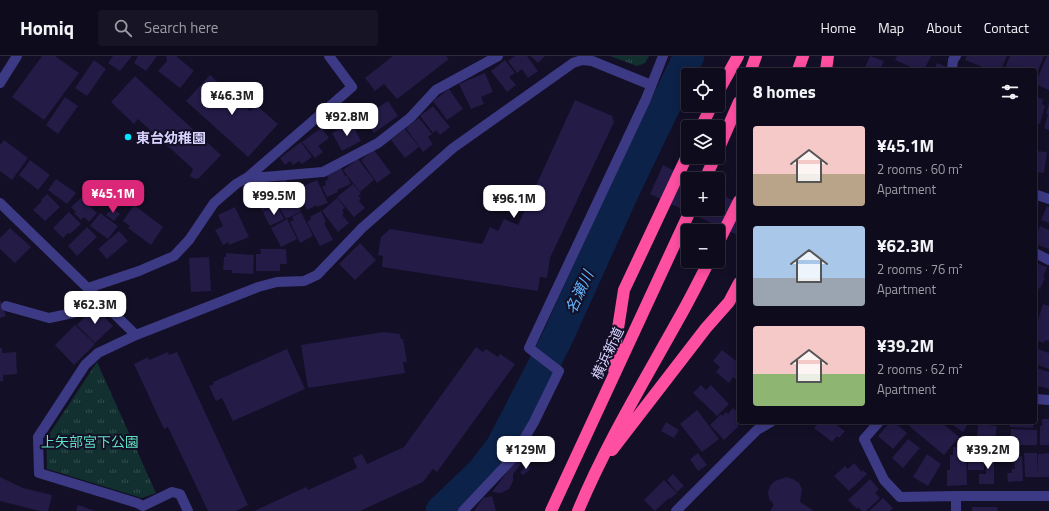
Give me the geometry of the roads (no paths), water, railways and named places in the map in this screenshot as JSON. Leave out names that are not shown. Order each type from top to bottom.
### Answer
[{"type":"highway","points":[[725,79],[738,56]]},
{"type":"highway","points":[[752,68],[756,56]]},
{"type":"highway","points":[[799,68],[803,56]]},
{"type":"highway","points":[[826,68],[828,56]]},
{"type":"highway","points":[[725,134],[737,107]]},
{"type":"highway","points":[[610,382],[624,290],[683,164]]},
{"type":"highway","points":[[725,229],[737,205]]},
{"type":"highway","name":"横浜新道","points":[[551,511],[688,216]]},
{"type":"highway","points":[[578,511],[595,472],[622,419],[679,319],[705,268]]},
{"type":"highway","points":[[595,472],[706,328],[729,302],[737,287]]},
{"type":"street","points":[[0,83],[17,56]]},
{"type":"street","points":[[88,288],[139,271],[174,256],[189,240],[214,204],[236,184],[248,177],[352,87],[329,56]]},
{"type":"street","points":[[248,177],[323,172],[378,143],[410,118],[436,90],[498,56]]},
{"type":"street","points":[[463,511],[513,458],[534,422],[559,371],[529,348],[663,56]]},
{"type":"street","points":[[952,68],[953,60],[956,56]]},
{"type":"street","points":[[188,511],[180,494],[172,492],[143,506],[38,473],[38,437],[85,365],[98,353],[136,335],[258,287],[277,282],[304,281],[317,275],[362,228],[453,148],[573,63],[582,60],[592,61],[651,85]]},
{"type":"street","points":[[1037,196],[1049,199]]},
{"type":"street","points":[[0,203],[136,335]]},
{"type":"street","points":[[1037,254],[1049,260]]},
{"type":"street","points":[[6,306],[49,318],[73,313],[97,297]]},
{"type":"street","points":[[1037,399],[1049,400]]},
{"type":"street","points":[[676,511],[757,430],[768,424]]},
{"type":"street","points":[[877,424],[864,439],[884,480],[900,497],[1049,496]]},
{"type":"street","points":[[956,496],[956,511]]},
{"type":"waterway","name":"名瀬川","points":[[441,511],[481,473],[501,447],[557,339],[623,193],[689,56]]},
{"type":"place","name":"東台幼稚園","points":[[128,137]]},
{"type":"park label","name":"上矢部宮下公園","points":[[90,441]]}]
